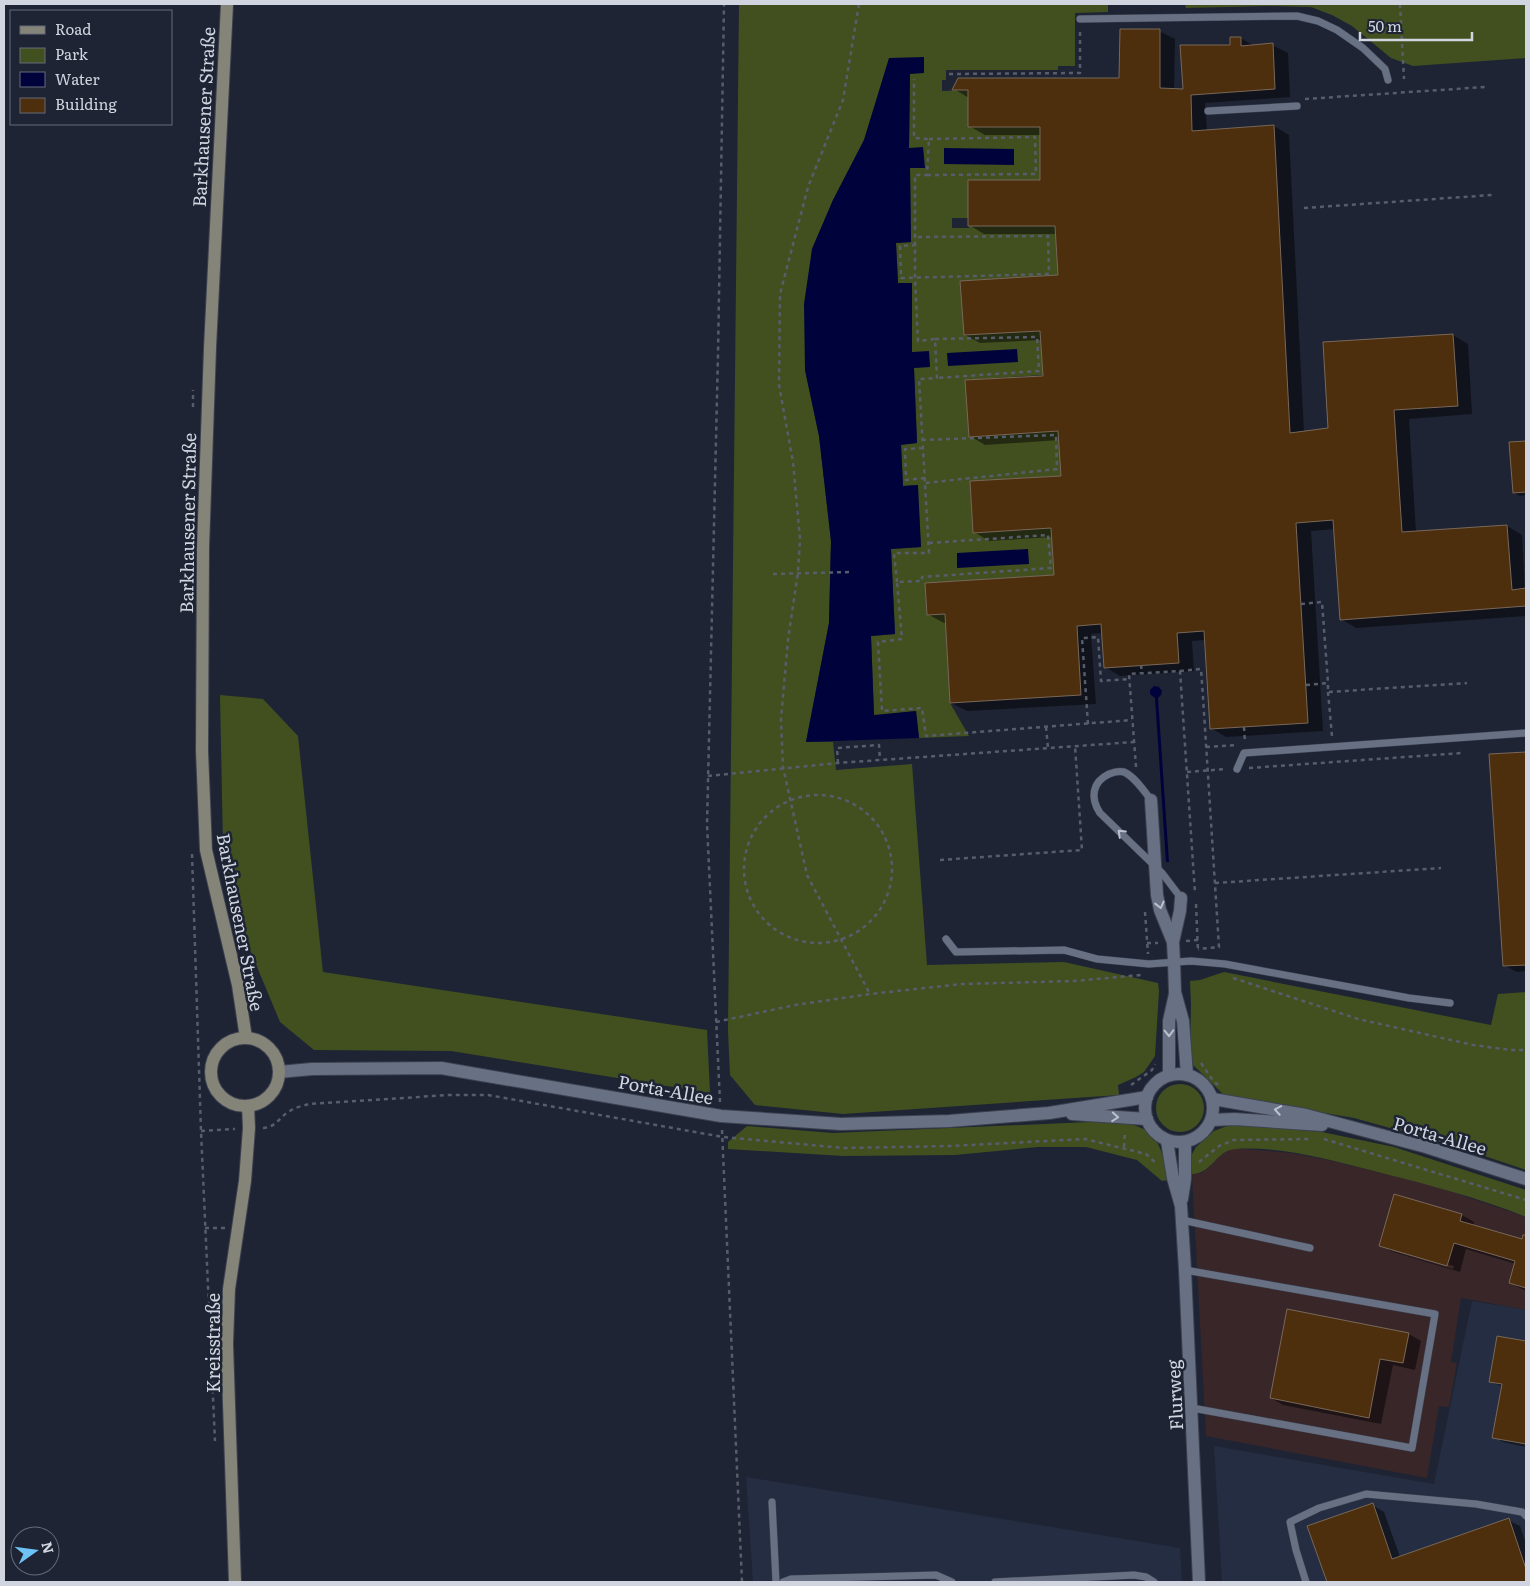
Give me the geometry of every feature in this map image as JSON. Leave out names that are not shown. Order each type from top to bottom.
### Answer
[{"type":"main road","name":"Barkhausener Straße","points":[[227,4],[210,348],[203,538],[202,751],[206,850],[238,985],[246,1038]]},
{"type":"main road","points":[[246,1038],[256,1040],[265,1045],[275,1057],[279,1072],[277,1083],[272,1093],[263,1101],[248,1106],[241,1106],[230,1103],[220,1096],[214,1087],[211,1076],[211,1064],[216,1054],[224,1045],[234,1040],[246,1038]]},
{"type":"main road","name":"Kreisstraße","points":[[235,1582],[227,1344],[229,1289],[245,1181],[249,1128],[248,1106]]},
{"type":"street","points":[[1151,800],[1160,910],[1173,942]]},
{"type":"street","points":[[1181,898],[1173,942],[1175,992],[1183,1021],[1187,1075]]},
{"type":"street","points":[[1169,1075],[1169,1021],[1175,992]]},
{"type":"street","name":"Porta-Allee","points":[[279,1072],[312,1069],[441,1068],[721,1116],[841,1124],[949,1121],[1049,1113],[1147,1097]]},
{"type":"street","points":[[1169,1075],[1187,1075],[1203,1083],[1213,1099],[1214,1109],[1212,1120],[1202,1135],[1185,1142],[1176,1143],[1158,1136],[1151,1128],[1146,1119],[1145,1104],[1152,1088],[1159,1080],[1169,1075]]},
{"type":"street","name":"Porta-Allee","points":[[1213,1099],[1298,1114],[1426,1147],[1526,1179]]},
{"type":"street","name":"Porta-Allee","points":[[1049,1113],[1146,1119]]},
{"type":"street","name":"Porta-Allee","points":[[1212,1120],[1234,1119],[1342,1126]]},
{"type":"street","name":"Flurweg","points":[[1168,1141],[1173,1178],[1181,1206],[1186,1270],[1199,1582]]},
{"type":"street","name":"Flurweg","points":[[1181,1206],[1185,1179],[1185,1142]]},
{"type":"lane","points":[[1080,19],[1297,16],[1318,21],[1337,30],[1363,48],[1385,69],[1388,80]]},
{"type":"lane","points":[[1208,111],[1297,103]]},
{"type":"lane","points":[[1237,768],[1244,753],[1526,733]]},
{"type":"lane","points":[[1151,800],[1137,782],[1121,771],[1112,772],[1102,777],[1096,785],[1093,796],[1095,805],[1100,813],[1155,867],[1174,887],[1181,898]]},
{"type":"lane","points":[[946,939],[956,952],[1064,950],[1097,959],[1149,964],[1192,961],[1225,964],[1409,998],[1450,1003]]},
{"type":"lane","points":[[1182,1220],[1310,1248]]},
{"type":"lane","points":[[1186,1270],[1435,1314],[1412,1448],[1192,1408]]},
{"type":"lane","points":[[1306,1582],[1290,1522],[1319,1508],[1366,1494],[1476,1504],[1522,1512],[1526,1516]]},
{"type":"lane","points":[[772,1502],[776,1582]]},
{"type":"lane","points":[[995,1582],[1134,1575],[1146,1577],[1154,1582]]},
{"type":"lane","points":[[783,1582],[791,1579],[936,1576],[952,1582]]},
{"type":"path","points":[[724,4],[707,824],[742,1582]]},
{"type":"path","points":[[860,4],[843,100],[808,187],[780,294],[779,385],[793,462],[800,539],[781,719],[783,767],[807,875],[870,994]]},
{"type":"path","points":[[1400,4],[1404,78]]},
{"type":"path","points":[[949,74],[1080,73],[1080,19]]},
{"type":"path","points":[[914,79],[914,138],[1035,137],[1036,174],[915,175],[915,278],[918,340],[1037,337],[1039,371],[919,379],[930,553],[894,553],[902,639],[878,642],[882,711],[922,708],[926,736],[1132,720]]},
{"type":"path","points":[[1297,103],[1485,87]]},
{"type":"path","points":[[928,175],[929,138]]},
{"type":"path","points":[[1304,208],[1492,195]]},
{"type":"path","points":[[915,237],[1048,236],[1049,274],[901,278],[900,246],[916,245]]},
{"type":"path","points":[[935,339],[937,378]]},
{"type":"path","points":[[922,440],[1056,435],[1057,469],[925,483]]},
{"type":"path","points":[[923,448],[905,449],[906,480],[925,478]]},
{"type":"path","points":[[897,582],[922,581],[922,577],[1051,568],[1048,535],[929,543]]},
{"type":"path","points":[[773,574],[851,572]]},
{"type":"path","points":[[1301,604],[1322,602],[1332,739]]},
{"type":"path","points":[[1088,724],[1082,638],[1098,637],[1101,681],[1130,679]]},
{"type":"path","points":[[1141,665],[1142,673]]},
{"type":"path","points":[[1180,671],[1201,669],[1208,770],[1219,947],[1198,949]]},
{"type":"path","points":[[1306,685],[1328,683]]},
{"type":"path","points":[[1328,692],[1467,683]]},
{"type":"path","points":[[1046,727],[1048,748]]},
{"type":"path","points":[[1206,747],[1246,744],[1244,727]]},
{"type":"path","points":[[708,776],[783,767],[1134,742]]},
{"type":"path","points":[[838,763],[837,748],[879,746],[880,760]]},
{"type":"path","points":[[940,860],[1082,850],[1075,746]]},
{"type":"path","points":[[1187,772],[1462,753]]},
{"type":"path","points":[[823,793],[853,802],[874,818],[890,846],[893,876],[883,906],[866,927],[842,940],[803,943],[771,928],[749,899],[742,862],[754,828],[770,810],[790,798],[823,793]]},
{"type":"path","points":[[1215,883],[1440,868]]},
{"type":"path","points":[[716,1022],[795,1005],[870,994],[962,984],[1074,981],[1150,975]]},
{"type":"path","points":[[1228,976],[1358,1019],[1473,1045],[1526,1050]]},
{"type":"path","points":[[1199,1061],[1214,1082],[1220,1086]]},
{"type":"path","points":[[1234,1119],[1234,1140]]},
{"type":"path","points":[[201,1131],[215,1445]]},
{"type":"path","points":[[205,1228],[239,1229]]},
{"type":"shaded area","points":[[1232,1149],[1291,1153],[1328,1160],[1435,1186],[1526,1217],[1526,1310],[1461,1298],[1451,1362],[1457,1363],[1449,1407],[1439,1406],[1427,1478],[1206,1436],[1192,1174],[1200,1174],[1217,1157]]},
{"type":"shaded area","points":[[1472,1301],[1526,1310],[1526,1582],[1222,1582],[1214,1446],[1434,1484]]},
{"type":"shaded area","points":[[746,1477],[1180,1548],[1182,1582],[753,1582]]},
{"type":"green space","points":[[739,4],[1108,4],[1108,12],[1075,13],[1075,66],[1058,66],[1058,70],[946,70],[946,80],[942,80],[942,91],[968,90],[968,127],[1040,127],[1040,180],[968,180],[968,218],[952,218],[952,228],[969,228],[970,226],[1055,226],[1058,275],[960,281],[964,335],[1040,331],[1043,375],[966,380],[969,437],[1058,431],[1061,476],[970,482],[973,533],[1051,528],[1054,575],[925,583],[927,615],[960,613],[946,630],[950,703],[969,736],[919,738],[916,711],[874,716],[871,636],[895,634],[891,549],[921,547],[917,485],[903,486],[901,444],[917,443],[914,368],[930,366],[912,352],[912,283],[898,283],[896,243],[911,242],[910,167],[924,168],[923,148],[909,148],[910,74],[924,58],[889,59],[864,140],[833,200],[812,249],[805,370],[819,436],[831,541],[829,623],[806,742],[833,742],[836,770],[912,764],[927,965],[1064,962],[1158,983],[1155,1056],[1144,1072],[1118,1085],[1119,1095],[843,1114],[755,1105],[730,1075],[728,1031]]},
{"type":"green space","points":[[1185,4],[1526,4],[1526,58],[1413,66],[1391,58],[1352,26],[1332,15],[1311,7],[1186,8]]},
{"type":"green space","points":[[220,695],[263,699],[298,736],[323,972],[707,1030],[710,1093],[451,1051],[314,1050],[280,1022],[237,919],[223,846]]},
{"type":"green space","points":[[1224,972],[1491,1025],[1498,994],[1526,992],[1526,1170],[1455,1146],[1354,1118],[1225,1096],[1193,1065],[1190,1058],[1190,981],[1200,980]]},
{"type":"green space","points":[[1180,1084],[1189,1086],[1197,1091],[1202,1099],[1204,1108],[1202,1117],[1197,1125],[1189,1130],[1180,1132],[1171,1130],[1163,1125],[1158,1117],[1156,1108],[1158,1099],[1163,1091],[1171,1086]]},
{"type":"green space","points":[[1113,1121],[1138,1127],[1154,1137],[1159,1145],[1168,1180],[1162,1181],[1137,1160],[1086,1147],[1038,1147],[955,1155],[843,1156],[728,1149],[728,1142],[747,1126],[833,1133]]},
{"type":"green space","points":[[1227,1126],[1258,1126],[1322,1132],[1394,1147],[1526,1190],[1526,1217],[1489,1203],[1432,1186],[1340,1162],[1288,1152],[1253,1149],[1229,1150],[1204,1170],[1192,1174],[1192,1154],[1196,1147],[1214,1131]]},
{"type":"water","points":[[924,57],[924,73],[910,74],[909,148],[923,147],[925,168],[910,168],[911,242],[896,243],[898,283],[912,283],[912,352],[929,351],[930,367],[914,368],[917,443],[901,445],[903,486],[918,485],[921,547],[891,549],[895,634],[871,636],[874,715],[916,711],[919,738],[806,742],[829,623],[831,541],[819,436],[805,370],[804,304],[812,249],[833,200],[864,140],[889,58]]},
{"type":"water","points":[[944,148],[1014,149],[1014,165],[944,164]]},
{"type":"water","points":[[1017,349],[1018,362],[948,366],[947,353]]},
{"type":"water","points":[[1028,549],[1029,564],[957,568],[957,553]]},
{"type":"water","points":[[1154,686],[1159,687],[1162,691],[1158,698],[1169,862],[1166,862],[1155,698],[1150,694],[1150,690]]},
{"type":"building","points":[[1120,29],[1160,29],[1160,88],[1183,89],[1180,45],[1230,45],[1230,37],[1241,37],[1241,46],[1273,43],[1275,89],[1191,95],[1192,131],[1274,125],[1290,433],[1328,428],[1323,342],[1453,334],[1458,406],[1394,410],[1402,532],[1507,525],[1512,590],[1526,588],[1526,606],[1340,620],[1333,520],[1296,523],[1308,723],[1210,729],[1204,631],[1177,633],[1179,663],[1104,668],[1101,624],[1077,626],[1081,695],[950,703],[945,614],[927,615],[925,583],[1054,575],[1051,528],[973,533],[970,481],[1061,476],[1058,431],[969,437],[965,380],[1043,376],[1040,331],[964,335],[960,281],[1058,275],[1055,226],[968,226],[968,180],[1040,180],[1040,127],[968,127],[968,90],[952,90],[958,78],[1119,78]]},
{"type":"building","points":[[1526,441],[1526,492],[1513,493],[1509,442]]},
{"type":"building","points":[[1526,752],[1526,965],[1503,966],[1489,754]]},
{"type":"building","points":[[1394,1194],[1462,1214],[1460,1221],[1522,1239],[1523,1235],[1526,1235],[1526,1288],[1509,1283],[1515,1261],[1454,1243],[1447,1266],[1379,1246]]},
{"type":"building","points":[[1287,1309],[1409,1333],[1403,1363],[1380,1359],[1369,1418],[1270,1398]]},
{"type":"building","points":[[1497,1336],[1526,1341],[1526,1444],[1492,1438],[1502,1384],[1489,1382]]},
{"type":"building","points":[[1373,1503],[1392,1559],[1509,1518],[1526,1569],[1526,1582],[1327,1582],[1307,1526]]}]
